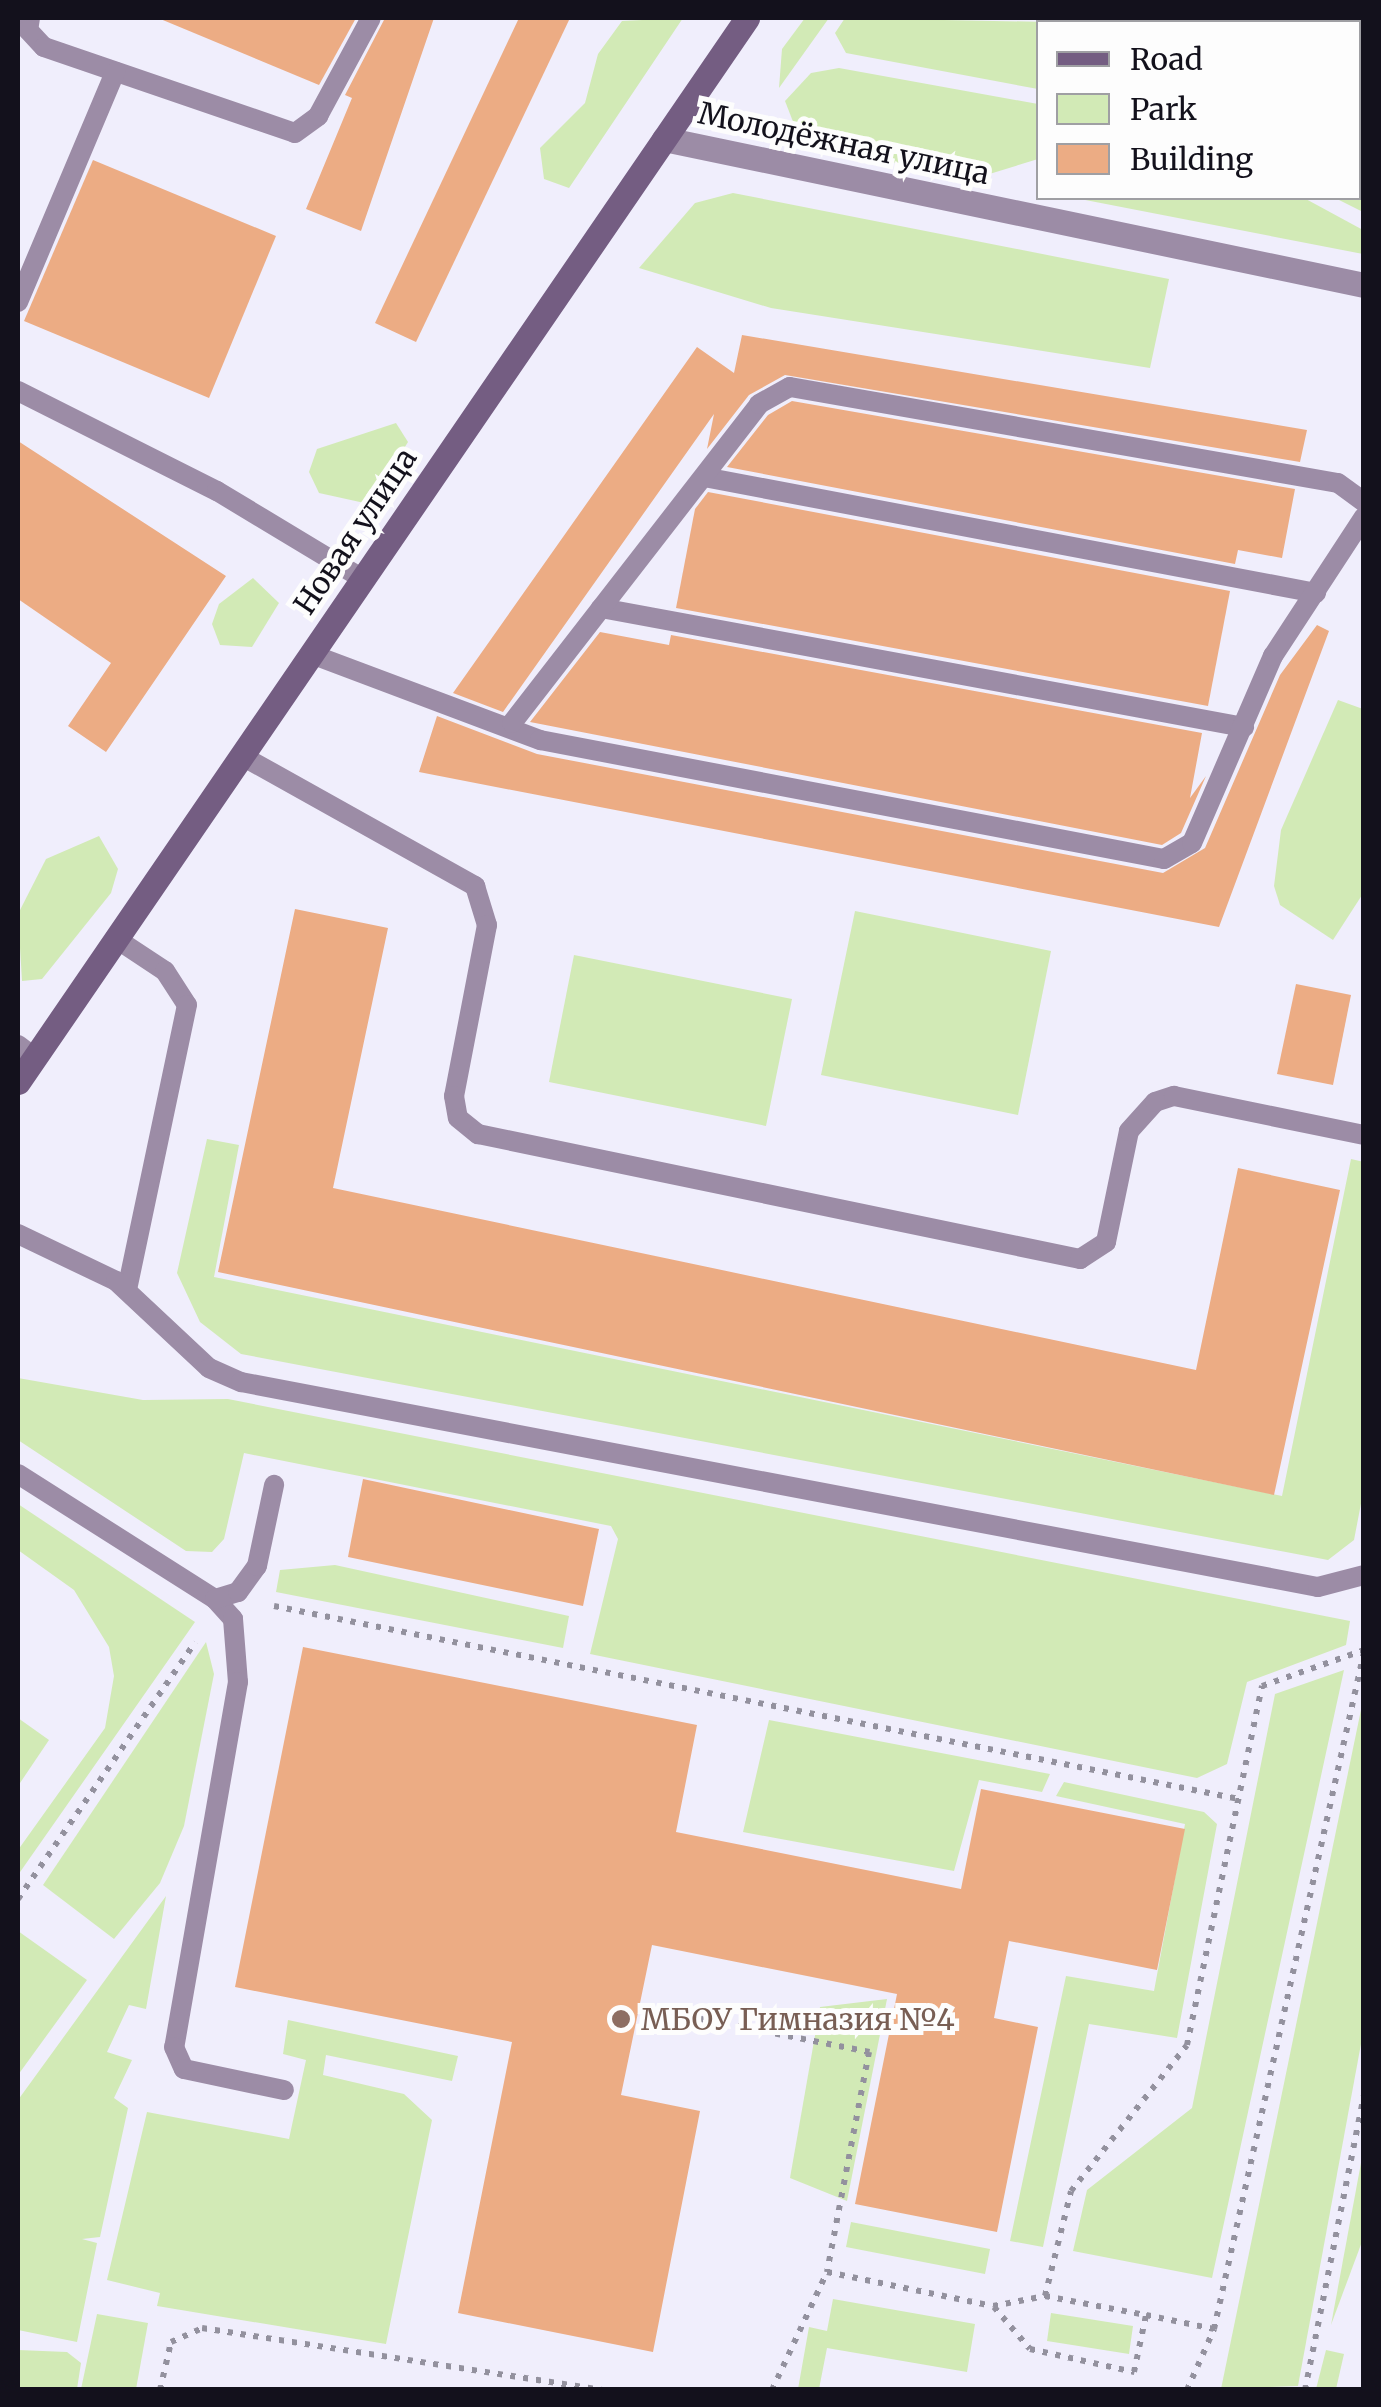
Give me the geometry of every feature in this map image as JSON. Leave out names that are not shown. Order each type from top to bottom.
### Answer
[{"type":"street","name":"Новая улица","points":[[18,1082],[26,1051],[115,938],[244,757],[362,578],[748,18]]},
{"type":"street","name":"Молодёжная улица","points":[[664,138],[1364,285]]},
{"type":"lane","points":[[30,18],[28,30],[44,47],[295,133],[318,116],[371,18]]},
{"type":"lane","points":[[18,302],[115,72]]},
{"type":"lane","points":[[512,724],[759,404],[790,386],[1338,483],[1364,502]]},
{"type":"lane","points":[[18,392],[216,491],[362,578]]},
{"type":"lane","points":[[704,476],[1316,592]]},
{"type":"lane","points":[[311,654],[512,724],[540,740],[1164,859],[1192,842],[1274,656],[1364,517]]},
{"type":"lane","points":[[601,608],[1244,726]]},
{"type":"lane","points":[[244,757],[474,886],[487,925],[454,1096],[458,1118],[478,1134],[1080,1259],[1106,1242],[1128,1131],[1156,1102],[1174,1096],[1364,1134]]},
{"type":"lane","points":[[115,938],[165,971],[187,1004],[127,1290]]},
{"type":"lane","points":[[18,1234],[127,1290],[209,1368],[241,1382],[1318,1587],[1364,1575]]},
{"type":"lane","points":[[18,1474],[216,1598],[240,1643],[238,1682],[176,2061],[284,2090]]},
{"type":"lane","points":[[216,1598],[238,1592],[257,1566],[274,1485]]},
{"type":"path","points":[[18,1900],[200,1636],[216,1598],[1239,1799]]},
{"type":"path","points":[[1045,2296],[1071,2191],[1188,2045],[1262,1686],[1364,1651]]},
{"type":"path","points":[[1187,2390],[1214,2329],[1364,1651]]},
{"type":"path","points":[[686,2016],[869,2052],[827,2272],[772,2390]]},
{"type":"path","points":[[1306,2390],[1364,2096]]},
{"type":"path","points":[[827,2272],[993,2306],[1045,2296],[1214,2329]]},
{"type":"path","points":[[993,2306],[1030,2349],[1134,2372],[1146,2314]]},
{"type":"path","points":[[160,2390],[171,2342],[202,2328],[602,2390]]},
{"type":"green space","points":[[683,18],[569,188],[544,179],[540,148],[585,103],[598,54],[622,21]]},
{"type":"green space","points":[[805,18],[829,18],[779,88],[782,49]]},
{"type":"green space","points":[[845,18],[1036,22],[1036,89],[846,53],[835,33]]},
{"type":"green space","points":[[839,68],[1036,104],[1036,160],[983,176],[832,153],[797,132],[785,101],[811,73]]},
{"type":"green space","points":[[1361,162],[1363,163],[1363,212],[1339,200],[1361,200]]},
{"type":"green space","points":[[733,193],[1169,279],[1150,368],[771,308],[639,268],[695,203]]},
{"type":"green space","points":[[1085,200],[1308,200],[1363,230],[1363,254]]},
{"type":"green space","points":[[396,423],[408,442],[369,504],[319,493],[309,472],[317,449]]},
{"type":"green space","points":[[253,578],[279,603],[252,647],[220,645],[212,624],[219,604]]},
{"type":"green space","points":[[1338,700],[1363,709],[1364,892],[1333,940],[1280,905],[1274,886],[1281,830]]},
{"type":"green space","points":[[99,836],[118,869],[111,893],[42,979],[22,981],[18,914],[46,859]]},
{"type":"green space","points":[[855,911],[1051,951],[1018,1115],[821,1075]]},
{"type":"green space","points":[[574,955],[792,999],[766,1126],[549,1082]]},
{"type":"green space","points":[[207,1139],[239,1145],[214,1277],[1282,1496],[1351,1159],[1364,1162],[1364,1488],[1354,1540],[1328,1560],[241,1354],[200,1322],[177,1273]]},
{"type":"green space","points":[[18,1378],[143,1400],[228,1399],[1350,1621],[1346,1645],[1247,1682],[1227,1764],[1197,1778],[590,1654],[618,1539],[611,1526],[244,1453],[224,1539],[212,1552],[186,1551],[18,1440]]},
{"type":"green space","points":[[18,1504],[195,1622],[18,1875],[18,1850],[105,1728],[114,1676],[109,1647],[74,1590],[18,1550]]},
{"type":"green space","points":[[335,1565],[569,1616],[563,1648],[276,1592],[280,1570]]},
{"type":"green space","points":[[206,1642],[214,1674],[184,1826],[160,1883],[114,1939],[43,1885]]},
{"type":"green space","points":[[1344,1670],[1212,2278],[1073,2251],[1087,2190],[1192,2108],[1275,1694]]},
{"type":"green space","points":[[1363,1700],[1363,2033],[1298,2386],[1221,2389]]},
{"type":"green space","points":[[18,1718],[49,1740],[18,1786]]},
{"type":"green space","points":[[769,1720],[1050,1774],[1042,1792],[979,1780],[954,1871],[743,1832]]},
{"type":"green space","points":[[1064,1782],[1204,1812],[1217,1824],[1177,2038],[1089,2024],[1043,2247],[1010,2241],[1066,1976],[1154,1991],[1185,1824],[1056,1796]]},
{"type":"green space","points":[[166,1896],[146,2009],[129,2005],[107,2052],[132,2060],[114,2098],[128,2108],[100,2237],[82,2239],[97,2243],[77,2342],[18,2330],[18,2100]]},
{"type":"green space","points":[[18,1931],[87,1980],[18,2075]]},
{"type":"green space","points":[[887,1999],[847,2201],[790,2178],[820,2007]]},
{"type":"green space","points":[[288,2020],[458,2056],[452,2081],[326,2055],[323,2075],[404,2094],[432,2120],[386,2344],[157,2306],[160,2293],[107,2280],[147,2112],[289,2139],[306,2060],[283,2054]]},
{"type":"green space","points":[[1363,2152],[1363,2239],[1331,2325]]},
{"type":"green space","points":[[851,2222],[990,2249],[985,2274],[846,2247]]},
{"type":"green space","points":[[833,2299],[975,2324],[967,2372],[827,2348],[819,2389],[798,2389],[809,2327],[827,2331]]},
{"type":"green space","points":[[1051,2313],[1133,2326],[1129,2354],[1047,2341]]},
{"type":"green space","points":[[97,2314],[148,2323],[136,2389],[81,2389]]},
{"type":"green space","points":[[18,2350],[67,2352],[81,2363],[77,2389],[18,2389]]},
{"type":"green space","points":[[1326,2350],[1344,2354],[1336,2389],[1316,2389]]},
{"type":"building","points":[[158,18],[356,18],[319,85]]},
{"type":"building","points":[[385,18],[434,18],[361,231],[306,209],[352,98],[345,95]]},
{"type":"building","points":[[519,18],[570,18],[416,342],[375,323]]},
{"type":"building","points":[[93,160],[276,236],[209,398],[24,321]]},
{"type":"building","points":[[742,335],[1307,430],[1300,462],[785,375],[749,395],[707,449],[714,414],[503,712],[453,693],[697,347],[734,373]]},
{"type":"building","points":[[792,401],[1295,489],[1282,558],[1238,550],[1235,564],[727,467],[768,415]]},
{"type":"building","points":[[18,441],[226,576],[106,752],[68,726],[111,663],[18,599]]},
{"type":"building","points":[[708,492],[1230,591],[1208,706],[676,608],[695,509]]},
{"type":"building","points":[[1317,625],[1329,631],[1219,927],[419,772],[437,716],[537,754],[1163,873],[1205,848],[1280,675]]},
{"type":"building","points":[[600,632],[669,645],[671,635],[1202,733],[1190,798],[1206,776],[1181,833],[1162,845],[530,722]]},
{"type":"building","points":[[295,909],[388,928],[333,1188],[1196,1370],[1238,1168],[1340,1190],[1274,1495],[218,1272]]},
{"type":"building","points":[[1296,984],[1351,995],[1333,1085],[1277,1074]]},
{"type":"building","points":[[363,1479],[599,1529],[583,1606],[348,1557]]},
{"type":"building","points":[[303,1647],[697,1725],[676,1832],[961,1889],[981,1789],[1185,1829],[1157,1970],[1009,1941],[994,2018],[1038,2027],[997,2232],[855,2204],[897,1994],[652,1945],[621,2095],[700,2111],[653,2352],[458,2313],[512,2042],[235,1987]]},
{"type":"place","name":"МБОУ Гимназия №4","points":[[621,2019]]}]
